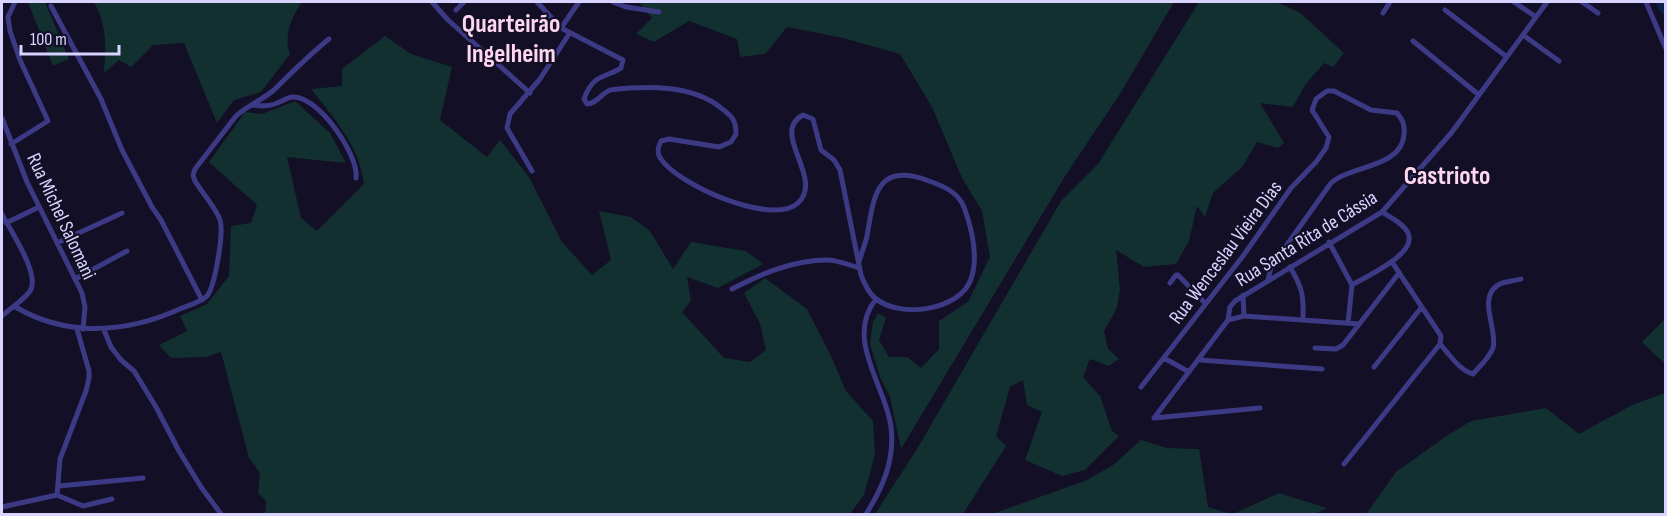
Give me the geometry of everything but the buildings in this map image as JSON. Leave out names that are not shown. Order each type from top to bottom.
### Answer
[{"type":"street","points":[[11,144],[48,121],[20,60],[10,31],[8,17],[15,2]]},
{"type":"street","points":[[432,2],[448,20],[530,93]]},
{"type":"street","points":[[456,10],[464,2]]},
{"type":"street","points":[[537,2],[569,34],[622,60],[621,68],[601,76],[590,85],[584,99],[587,104],[594,103],[604,92],[610,90],[677,90],[699,94],[710,99],[732,116],[736,134],[726,145],[719,147],[669,138],[661,141],[658,150],[660,159],[668,166],[726,201],[770,210],[787,208],[800,201],[804,196],[807,183],[794,147],[793,129],[799,117],[804,115],[813,118],[821,150],[834,160],[843,180],[859,265],[863,282],[876,299],[892,305],[921,310],[945,304],[964,290],[971,280],[974,253],[972,233],[963,204],[958,196],[945,187],[910,175],[892,177],[886,181],[878,188],[871,206],[867,239],[859,265]]},
{"type":"street","points":[[561,28],[579,2]]},
{"type":"street","points":[[613,2],[626,7],[659,12]]},
{"type":"street","points":[[1383,13],[1390,2]]},
{"type":"street","points":[[1514,2],[1536,17]]},
{"type":"street","name":"Rua Santa Rita de Cássia","points":[[1260,408],[1154,418],[1228,320],[1230,307],[1268,280],[1382,212],[1452,132],[1547,2]]},
{"type":"street","points":[[1582,2],[1598,13]]},
{"type":"street","points":[[1646,2],[1665,49]]},
{"type":"street","points":[[51,6],[101,99],[122,150],[202,300]]},
{"type":"street","points":[[1445,10],[1507,57]]},
{"type":"street","points":[[532,171],[507,128],[507,124],[510,114],[530,93],[569,34]]},
{"type":"street","points":[[1523,35],[1559,61]]},
{"type":"street","points":[[14,306],[40,320],[80,329],[104,330],[171,313],[202,300],[213,285],[221,222],[193,175],[200,162],[236,116],[274,89],[305,58],[329,39]]},
{"type":"street","points":[[1413,41],[1479,95]]},
{"type":"street","name":"Rua Wenceslau Vieira Dias","points":[[1141,387],[1244,256],[1292,188],[1317,162],[1326,148],[1329,137],[1312,110],[1316,99],[1328,91],[1343,95],[1371,110],[1397,113],[1403,120],[1404,131],[1402,144],[1396,152],[1387,159],[1340,177],[1331,183],[1271,267],[1268,280]]},
{"type":"street","points":[[252,105],[270,106],[293,97],[310,102],[339,133],[354,164],[356,178]]},
{"type":"street","name":"Rua Michel Salomani","points":[[2,118],[39,207],[82,293],[85,307],[80,329],[89,378],[60,459],[57,495]]},
{"type":"street","points":[[6,223],[39,207]]},
{"type":"street","points":[[1352,285],[1392,262],[1405,249],[1409,237],[1406,230],[1382,212]]},
{"type":"street","points":[[57,243],[122,213]]},
{"type":"street","points":[[2,214],[29,265],[33,280],[30,292],[2,316]]},
{"type":"street","points":[[1329,242],[1352,285],[1348,323]]},
{"type":"street","points":[[75,279],[127,250]]},
{"type":"street","points":[[732,289],[766,272],[816,261],[836,261],[859,265]]},
{"type":"street","points":[[1344,464],[1440,344],[1441,336],[1392,262]]},
{"type":"street","points":[[1290,267],[1304,297],[1303,319]]},
{"type":"street","points":[[1315,348],[1340,348],[1352,336],[1399,273]]},
{"type":"street","points":[[1170,283],[1178,275],[1205,303]]},
{"type":"street","points":[[1440,344],[1463,369],[1473,374],[1488,358],[1493,347],[1494,334],[1489,308],[1492,291],[1499,284],[1521,279]]},
{"type":"street","points":[[1244,295],[1245,316]]},
{"type":"street","points":[[866,514],[887,475],[891,447],[891,425],[866,346],[865,322],[870,306],[876,299]]},
{"type":"street","points":[[1374,367],[1421,308]]},
{"type":"street","points":[[1228,320],[1245,316],[1359,324]]},
{"type":"street","points":[[104,330],[111,347],[134,371],[156,406],[179,451],[221,514]]},
{"type":"street","points":[[1164,358],[1189,372]]},
{"type":"street","points":[[1200,360],[1323,369]]},
{"type":"street","points":[[59,486],[143,478]]},
{"type":"street","points":[[2,507],[57,495],[83,506],[112,499]]},
{"type":"green space","points":[[28,2],[45,2],[69,59],[53,66]]},
{"type":"green space","points":[[94,2],[302,2],[288,34],[290,54],[261,92],[234,100],[217,123],[184,43],[153,45],[131,67],[119,60],[104,73],[103,28]]},
{"type":"green space","points":[[639,2],[1174,2],[1120,94],[1067,173],[901,449],[890,397],[880,377],[870,344],[873,322],[878,313],[886,318],[879,340],[889,357],[907,357],[921,368],[939,349],[939,321],[968,302],[990,257],[982,211],[962,178],[932,107],[900,54],[843,38],[787,27],[765,54],[740,57],[737,39],[689,21],[654,42],[636,34],[652,18]]},
{"type":"green space","points":[[1199,2],[1276,2],[1299,12],[1344,53],[1333,67],[1324,63],[1305,85],[1293,107],[1260,103],[1284,143],[1278,148],[1257,142],[1242,167],[1213,193],[1205,217],[1197,206],[1189,241],[1176,264],[1144,267],[1116,250],[1120,289],[1117,308],[1104,331],[1108,349],[1119,359],[1109,366],[1090,359],[1083,377],[1100,396],[1112,431],[1119,436],[1085,470],[1062,476],[1025,460],[1042,412],[1027,405],[1023,380],[1010,387],[996,436],[1006,446],[963,514],[875,514],[917,449],[1061,201],[1098,164]]},
{"type":"green space","points":[[385,36],[411,54],[452,67],[440,120],[487,157],[500,140],[529,177],[562,242],[592,275],[611,260],[599,211],[631,217],[650,231],[673,269],[691,242],[746,251],[763,264],[718,288],[687,277],[691,301],[682,312],[724,358],[750,362],[766,350],[760,324],[744,293],[765,278],[807,309],[846,391],[873,421],[875,454],[864,495],[850,514],[265,514],[266,501],[258,493],[260,473],[249,458],[221,352],[206,357],[171,358],[159,345],[187,331],[180,316],[207,304],[229,276],[231,226],[251,223],[257,205],[209,162],[245,112],[262,114],[295,101],[330,133],[346,163],[287,157],[301,218],[317,231],[364,184],[362,170],[352,145],[311,89],[342,86],[342,69]]},
{"type":"green space","points":[[1665,320],[1665,364],[1642,342]]},
{"type":"green space","points":[[1665,393],[1665,514],[1366,514],[1396,472],[1471,421],[1546,408],[1579,434],[1632,405]]},
{"type":"green space","points":[[1141,440],[1167,448],[1199,449],[1208,507],[1231,514],[992,514],[1087,480],[1113,465]]},
{"type":"green space","points":[[1279,493],[1327,508],[1315,514],[1233,514]]},
{"type":"waterway","points":[[1662,2],[1666,9]]},
{"type":"district","name":"Quarteirão Ingelheim","points":[[511,38]]},
{"type":"district","name":"Castrioto","points":[[1447,175]]}]
